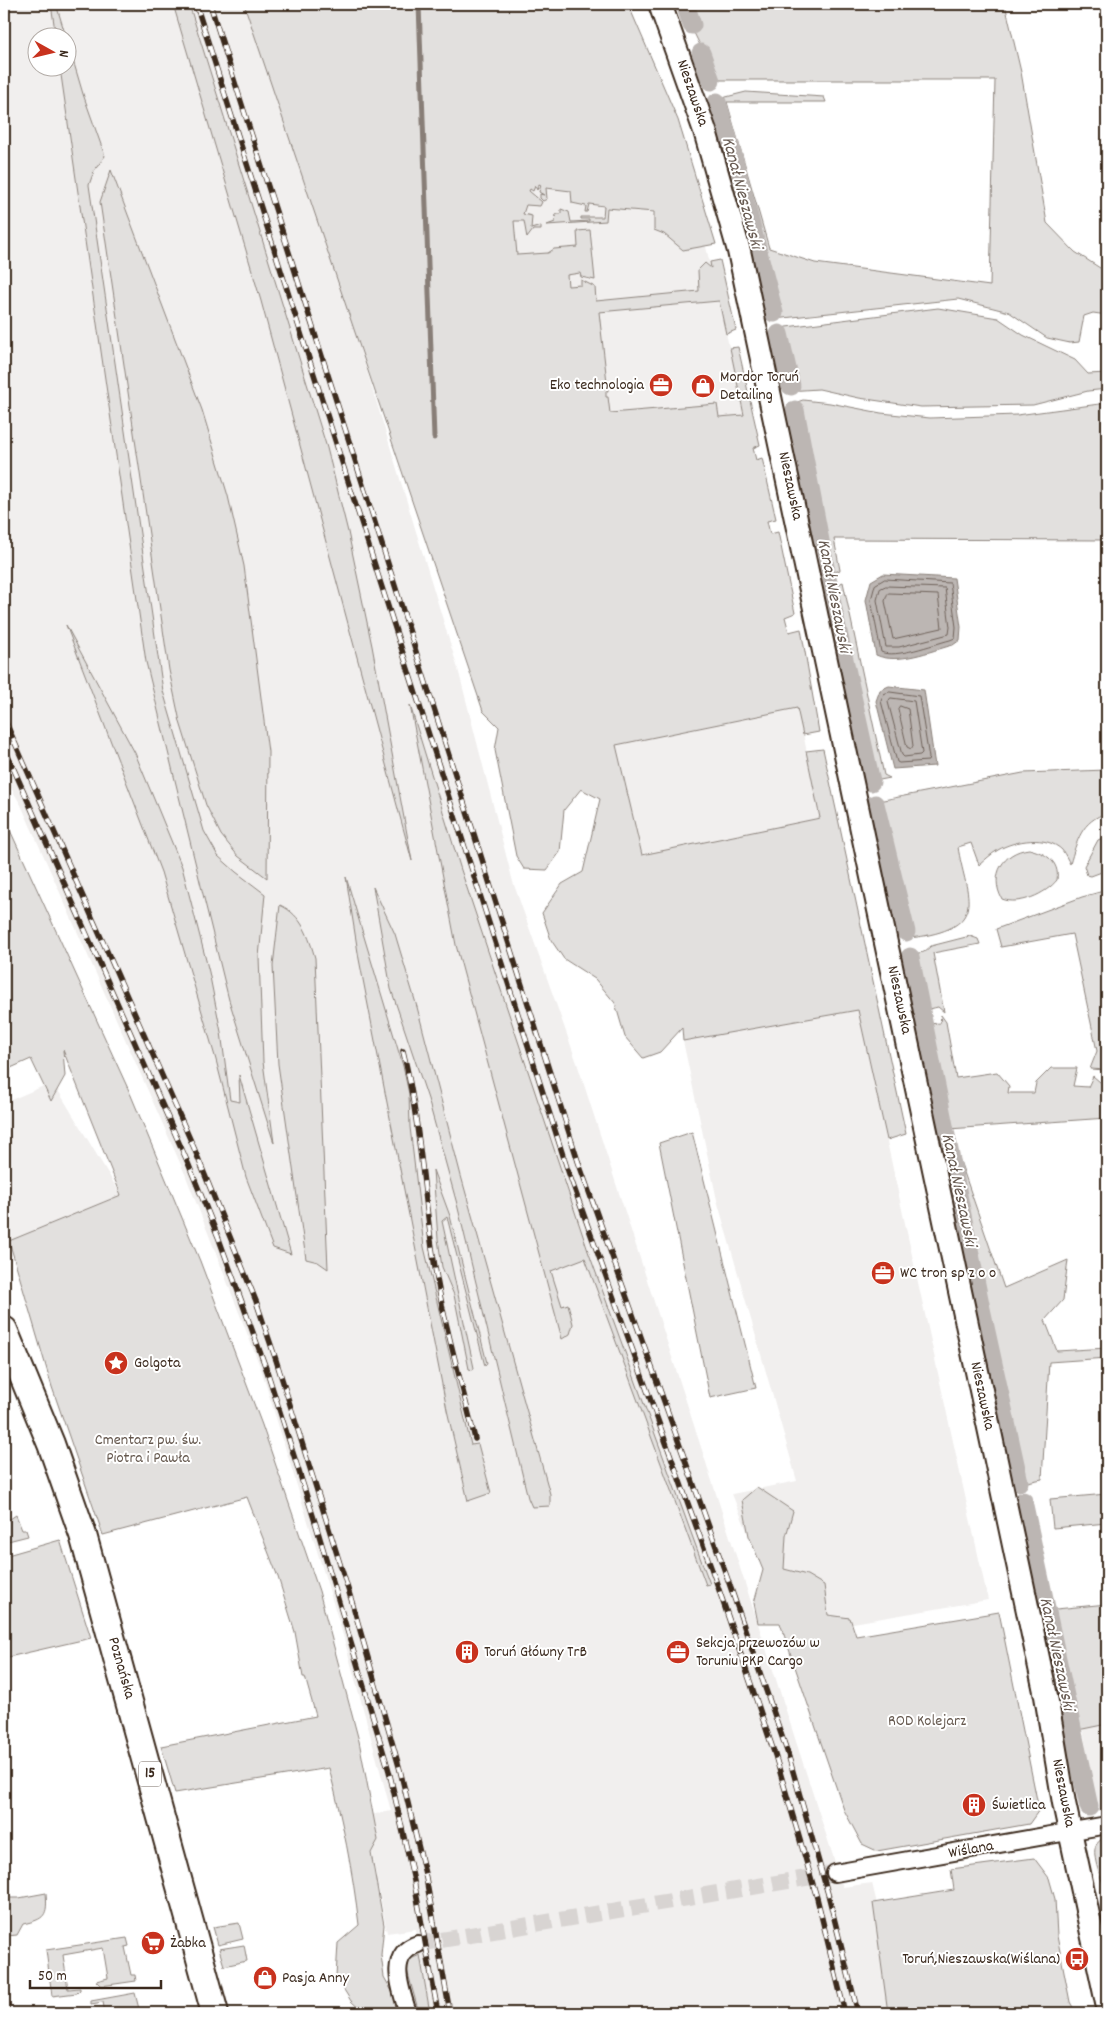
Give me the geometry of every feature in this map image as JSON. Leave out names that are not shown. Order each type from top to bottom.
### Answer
[{"type":"main road","name":"Nieszawska","points":[[660,4],[705,131],[740,251],[1046,1696],[1071,1832],[1107,2003]]},
{"type":"main road","name":"Poznańska","points":[[4,1330],[51,1444],[84,1535],[216,2013]]},
{"type":"street","name":"Wiślana","points":[[835,1873],[1107,1825]]},
{"type":"street","points":[[408,2013],[399,1982],[399,1964],[402,1954],[418,1944]]},
{"type":"shaded area","points":[[4,4],[255,4],[458,669],[513,882],[577,1063],[843,1887],[872,1883],[903,2013],[430,2013],[416,1929],[387,1933],[365,1816],[391,1811],[343,1635],[261,1369],[185,1174],[21,805],[4,776]]},
{"type":"shaded area","points":[[497,177],[577,184],[703,234],[745,415],[553,433]]},
{"type":"shaded area","points":[[798,708],[820,818],[642,856],[616,745]]},
{"type":"shaded area","points":[[858,1010],[988,1600],[789,1634],[732,1494],[797,1481],[717,1200],[683,1041]]},
{"type":"shaded area","points":[[53,1082],[121,1195],[9,1241],[4,1228],[4,1103]]},
{"type":"shaded area","points":[[1107,1724],[1107,1811],[1096,1812],[1083,1728]]},
{"type":"green space","points":[[51,4],[56,4],[63,28],[55,28]]},
{"type":"green space","points":[[173,4],[189,4],[327,448],[348,532],[372,646],[412,861],[261,301]]},
{"type":"green space","points":[[244,4],[628,4],[678,120],[716,244],[683,250],[664,234],[654,230],[654,212],[607,208],[606,221],[547,225],[555,222],[556,214],[561,214],[561,209],[569,212],[571,222],[589,221],[589,219],[581,219],[581,217],[603,217],[604,206],[589,204],[587,212],[585,212],[586,206],[572,203],[571,191],[546,188],[547,199],[543,201],[540,198],[540,194],[544,195],[539,192],[541,185],[539,184],[537,190],[535,186],[533,191],[530,189],[529,191],[542,202],[540,206],[526,205],[523,214],[532,216],[531,229],[541,226],[541,230],[533,230],[527,238],[524,221],[514,221],[517,255],[548,253],[554,249],[578,247],[577,231],[590,230],[595,280],[581,277],[580,273],[567,275],[568,286],[581,285],[581,280],[595,287],[596,301],[699,291],[698,270],[705,263],[711,268],[710,262],[720,260],[736,330],[726,334],[719,301],[599,312],[608,391],[606,391],[606,397],[608,397],[610,413],[717,404],[719,417],[744,415],[730,348],[738,347],[760,445],[753,448],[756,460],[762,458],[776,519],[767,521],[770,534],[778,532],[795,613],[785,617],[789,632],[801,629],[819,732],[803,735],[797,708],[616,745],[642,855],[820,818],[806,751],[823,749],[906,1134],[887,1140],[858,1010],[683,1041],[682,1028],[660,1052],[643,1058],[625,1037],[615,1003],[595,979],[564,959],[551,940],[542,913],[562,884],[583,872],[600,799],[581,789],[564,810],[560,852],[547,870],[524,869],[516,856],[495,750],[499,727],[483,711]]},
{"type":"green space","points":[[680,4],[1005,4],[1021,72],[1047,223],[1075,252],[1100,268],[1107,269],[1107,315],[1093,313],[1084,316],[1079,342],[1070,343],[1047,338],[1009,312],[958,299],[765,320],[706,109],[711,104],[726,97],[746,92],[824,97],[826,102],[727,102],[769,248],[815,263],[990,286],[995,80],[717,80]]},
{"type":"green space","points":[[78,77],[105,156],[94,171],[89,185],[163,691],[204,831],[218,856],[265,894],[259,957],[263,1062],[274,1143],[229,1000],[146,662],[61,78]]},
{"type":"green space","points":[[111,170],[202,410],[228,496],[244,566],[268,752],[267,878],[238,856],[221,835],[206,805],[180,722],[169,670],[100,202]]},
{"type":"green space","points":[[938,308],[998,318],[1023,335],[1075,360],[1088,374],[1107,373],[1107,389],[1088,391],[1033,405],[921,407],[859,398],[819,389],[787,391],[780,389],[765,337],[786,327]]},
{"type":"green space","points":[[803,400],[881,413],[930,418],[1017,415],[1107,403],[1107,476],[1105,481],[1107,487],[1107,540],[834,539],[840,570],[832,573],[817,570],[785,418],[791,406]]},
{"type":"green space","points":[[843,582],[884,775],[890,778],[865,783],[861,779],[824,597],[825,590]]},
{"type":"green space","points":[[66,625],[135,753],[182,867],[209,972],[221,1032],[230,1100],[240,1102],[239,1075],[291,1254],[273,1248],[246,1177],[216,1060],[161,872]]},
{"type":"green space","points":[[410,705],[461,870],[588,1251],[710,1584],[706,1585],[585,1258],[551,1271],[562,1306],[568,1304],[573,1324],[570,1334],[562,1339],[456,945]]},
{"type":"green space","points":[[1107,770],[1107,813],[1091,821],[1081,833],[1070,864],[1062,850],[1048,842],[1031,841],[1013,844],[993,853],[979,865],[971,843],[958,847],[968,904],[965,915],[958,924],[944,931],[911,938],[900,935],[893,928],[869,810],[873,802],[1023,773]]},
{"type":"green space","name":"Cmentarz pw. św. Piotra i Pawła","points":[[4,817],[130,1093],[200,1261],[262,1425],[319,1591],[359,1741],[378,1840],[371,1853],[384,1925],[381,1955],[384,1977],[398,2002],[401,2013],[364,2013],[351,2001],[336,1977],[338,1943],[359,1925],[347,1846],[329,1768],[175,1793],[161,1746],[316,1716],[305,1677],[303,1677],[295,1632],[278,1577],[247,1497],[103,1535],[52,1387],[9,1241],[121,1195],[63,1050],[65,1076],[51,1101],[31,1059],[4,1071]]},
{"type":"green space","points":[[1107,836],[1107,870],[1091,876],[1087,875],[1084,866],[1098,840]]},
{"type":"green space","points":[[1029,849],[1041,853],[1054,863],[1057,880],[1046,890],[1024,900],[1009,901],[1002,899],[997,881],[1001,866],[1012,855]]},
{"type":"green space","points":[[346,877],[403,1066],[409,1094],[410,1127],[424,1247],[471,1445],[478,1444],[491,1493],[468,1501],[447,1410],[359,959]]},
{"type":"green space","points":[[373,887],[395,934],[417,1007],[461,1176],[550,1494],[550,1506],[532,1507],[528,1498],[457,1204],[428,1099],[391,989]]},
{"type":"green space","points":[[1107,890],[1107,1070],[1090,1069],[1097,1051],[1072,934],[1001,947],[996,929],[1082,897]]},
{"type":"green space","points":[[280,905],[288,909],[304,927],[315,958],[328,1269],[318,1262],[306,1259],[278,1064],[273,966]]},
{"type":"green space","points":[[970,936],[978,939],[980,944],[933,953],[944,1012],[938,1007],[920,1011],[910,1007],[903,971],[905,961],[913,954],[924,952],[931,946]]},
{"type":"green space","points":[[941,1015],[946,1022],[956,1078],[997,1072],[1009,1086],[1008,1093],[1034,1093],[1036,1083],[1051,1068],[1077,1068],[1073,1086],[1088,1087],[1093,1076],[1107,1088],[1107,1118],[949,1129],[1004,1288],[1068,1260],[1063,1300],[1045,1320],[1057,1351],[1107,1348],[1107,1358],[1049,1362],[1042,1479],[1018,1484],[1011,1483],[1007,1457],[1004,1457],[919,1040],[917,1039],[920,1028],[940,1023]]},
{"type":"green space","points":[[692,1132],[756,1388],[710,1398],[659,1143]]},
{"type":"green space","points":[[433,1170],[450,1216],[487,1363],[485,1366],[447,1217],[442,1221],[473,1370],[469,1369],[454,1295],[442,1267]]},
{"type":"green space","name":"ROD Kolejarz","points":[[757,1487],[793,1511],[786,1536],[784,1569],[807,1575],[824,1585],[828,1615],[850,1618],[856,1636],[999,1612],[1039,1810],[1029,1824],[877,1851],[862,1844],[844,1810],[780,1623],[758,1623],[754,1603],[763,1570],[749,1536],[742,1500]]},
{"type":"green space","points":[[1107,1494],[1107,1523],[1053,1528],[1050,1499]]},
{"type":"green space","points":[[16,1515],[22,1530],[26,1530],[28,1536],[4,1542],[4,1523]]},
{"type":"green space","points":[[60,1540],[91,1638],[4,1658],[4,1556]]},
{"type":"green space","points":[[1107,1604],[1107,1724],[1073,1731],[1046,1610]]},
{"type":"green space","points":[[1107,1835],[1107,1892],[1098,1869],[1095,1850],[1096,1845]]},
{"type":"green space","points":[[1034,1858],[1049,1878],[1055,1899],[1057,1936],[1070,2002],[1076,2013],[888,2013],[873,1903],[954,1890],[951,1869]]},
{"type":"green space","points":[[46,1893],[44,1915],[23,1924],[17,1935],[7,1936],[4,1940],[4,1898],[19,1898]]},
{"type":"green space","points":[[239,1923],[243,1939],[218,1945],[213,1927]]},
{"type":"green space","points":[[127,1938],[129,1946],[125,1947],[131,1975],[135,1975],[136,1981],[101,1986],[96,1981],[108,1978],[103,1948],[63,1955],[68,1989],[80,1988],[80,1990],[77,1993],[52,1996],[46,1950]]},
{"type":"green space","points":[[244,1945],[247,1961],[224,1966],[219,1949]]},
{"type":"green space","points":[[420,1955],[430,2013],[419,2013],[407,1970],[408,1960]]},
{"type":"green space","points":[[135,1993],[140,2013],[105,2013],[103,2002],[91,2004],[91,2001]]},
{"type":"water","points":[[883,574],[954,578],[961,627],[960,640],[953,645],[904,658],[885,658],[876,655],[866,600],[871,581]]},
{"type":"water","points":[[889,686],[924,690],[935,766],[893,769],[876,701],[880,690]]},
{"type":"waterway","points":[[419,4],[434,438]]},
{"type":"waterway","name":"Kanał Nieszawski","points":[[685,4],[692,25]]},
{"type":"waterway","name":"Kanał Nieszawski","points":[[701,53],[711,81]]},
{"type":"waterway","name":"Kanał Nieszawski","points":[[717,102],[774,313]]},
{"type":"waterway","name":"Kanał Nieszawski","points":[[779,334],[791,386]]},
{"type":"waterway","name":"Kanał Nieszawski","points":[[795,410],[834,614],[871,782]]},
{"type":"waterway","name":"Kanał Nieszawski","points":[[875,804],[906,932]]},
{"type":"waterway","name":"Kanał Nieszawski","points":[[910,957],[981,1309],[1019,1482]]},
{"type":"waterway","name":"Kanał Nieszawski","points":[[1023,1501],[1089,1807]]},
{"type":"tunnel","points":[[418,1944],[835,1873]]},
{"type":"railway","points":[[196,4],[568,1171],[717,1584],[775,1755],[817,1898],[845,2013]]},
{"type":"railway","points":[[210,4],[578,1161],[728,1580],[788,1754],[828,1894],[858,2013]]},
{"type":"railway","points":[[4,718],[194,1148],[256,1301],[352,1602],[400,1770],[426,1878],[450,2013]]},
{"type":"railway","points":[[4,747],[188,1163],[219,1239],[267,1371],[316,1525],[389,1771],[414,1881],[438,2013]]},
{"type":"railway","points":[[403,1051],[409,1077],[421,1156],[430,1235],[438,1283],[447,1328],[475,1439]]},
{"type":"place","name":"Eko technologia","points":[[661,385]]},
{"type":"place","name":"Mordor Toruń Detailing","points":[[703,386]]},
{"type":"place","name":"WC tron sp z o o","points":[[883,1273]]},
{"type":"place","name":"Golgota","points":[[116,1363]]},
{"type":"place","name":"Toruń Główny TrB","points":[[467,1652]]},
{"type":"place","name":"Sekcja przewozów w Toruniu PKP Cargo","points":[[678,1652]]},
{"type":"place","name":"Świetlica","points":[[974,1805]]},
{"type":"place","name":"Żabka","points":[[153,1943]]},
{"type":"place","name":"Toruń,Nieszawska(Wiślana)","points":[[1077,1959]]},
{"type":"place","name":"Pasja Anny","points":[[265,1978]]}]
